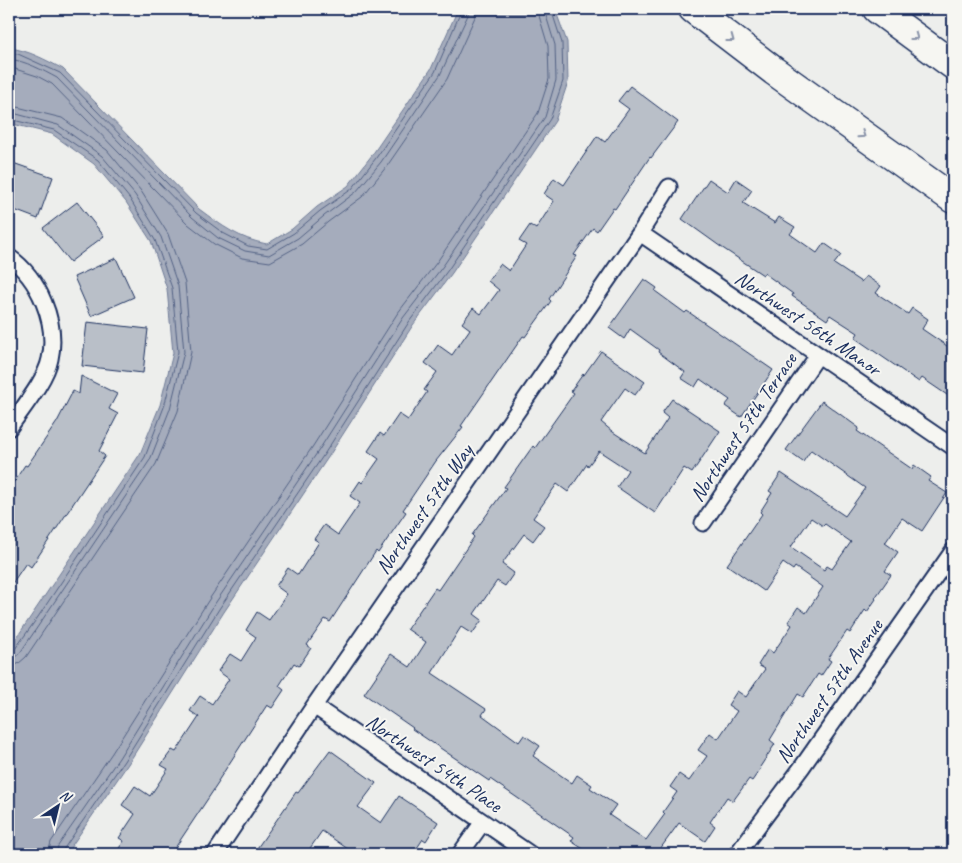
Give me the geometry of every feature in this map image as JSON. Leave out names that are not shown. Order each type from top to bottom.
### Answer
[{"type":"highway","points":[[693,9],[781,76],[953,199]]},
{"type":"highway","points":[[877,9],[953,65]]},
{"type":"street","name":"Northwest 57th Way","points":[[215,854],[314,706],[640,233],[669,187]]},
{"type":"street","name":"Northwest 56th Manor","points":[[640,233],[953,448]]},
{"type":"street","points":[[9,257],[18,263],[33,282],[46,307],[52,337],[50,360],[38,385],[9,428]]},
{"type":"street","name":"Northwest 57th Terrace","points":[[703,524],[818,355]]},
{"type":"street","name":"Northwest 57th Avenue","points":[[737,854],[802,767],[953,551]]},
{"type":"street","name":"Northwest 54th Place","points":[[314,706],[530,854]]},
{"type":"street","points":[[460,854],[483,822]]},
{"type":"water","points":[[458,9],[555,9],[567,42],[568,82],[555,121],[452,273],[413,325],[329,456],[224,612],[128,764],[66,854],[9,854],[9,649],[140,454],[160,405],[173,353],[167,289],[151,241],[126,202],[94,164],[52,134],[9,123],[9,48],[30,53],[63,69],[199,209],[239,235],[267,244],[292,229],[317,207],[348,186],[372,155],[431,69]]},
{"type":"building","points":[[630,86],[678,122],[650,157],[615,209],[613,208],[597,231],[593,228],[574,255],[577,256],[549,299],[551,301],[525,337],[523,336],[461,426],[463,427],[436,461],[403,510],[406,512],[378,553],[376,551],[330,622],[325,619],[307,645],[311,648],[299,666],[294,663],[279,686],[284,690],[272,708],[267,705],[171,854],[115,854],[124,841],[119,838],[135,814],[122,805],[135,786],[150,796],[168,769],[161,765],[172,750],[176,752],[199,717],[190,711],[200,696],[212,704],[229,679],[218,671],[230,654],[241,661],[256,637],[246,630],[257,612],[269,620],[287,594],[276,586],[288,568],[298,575],[319,542],[314,539],[324,525],[338,535],[360,503],[350,496],[379,459],[368,451],[380,433],[384,436],[399,414],[408,420],[427,392],[424,390],[437,372],[425,363],[438,345],[452,355],[470,329],[462,323],[473,308],[481,314],[499,290],[488,281],[500,264],[509,271],[526,245],[519,241],[530,225],[536,229],[554,201],[544,194],[554,178],[564,185],[597,136],[605,142],[629,109],[618,101]]},
{"type":"building","points":[[13,163],[53,177],[38,219],[9,208],[9,176]]},
{"type":"building","points":[[709,179],[728,192],[736,179],[752,190],[743,203],[775,223],[779,217],[795,227],[790,234],[817,253],[824,243],[841,255],[834,264],[861,282],[866,276],[881,286],[876,293],[908,314],[912,308],[928,319],[922,329],[953,350],[953,399],[922,378],[919,382],[855,338],[858,333],[830,315],[827,320],[792,296],[793,294],[764,273],[763,275],[682,219]]},
{"type":"building","points":[[77,202],[104,236],[70,262],[43,228]]},
{"type":"building","points":[[116,258],[134,297],[91,316],[74,277]]},
{"type":"building","points":[[644,279],[657,288],[655,291],[685,313],[687,311],[773,370],[741,417],[725,406],[730,400],[700,379],[695,387],[681,378],[685,372],[630,329],[624,339],[609,328]]},
{"type":"building","points":[[87,322],[148,329],[143,373],[82,366]]},
{"type":"building","points":[[601,351],[645,382],[635,395],[625,388],[601,422],[645,453],[668,418],[662,413],[672,399],[720,431],[692,473],[684,468],[655,513],[617,487],[628,470],[599,451],[588,466],[587,464],[568,492],[557,484],[533,518],[544,526],[533,541],[524,534],[502,564],[514,573],[505,586],[497,581],[474,614],[482,620],[472,634],[461,627],[432,673],[486,709],[482,715],[519,742],[524,735],[540,746],[533,756],[572,783],[577,775],[592,785],[590,788],[616,805],[609,815],[646,840],[665,814],[663,812],[677,792],[670,787],[679,774],[689,781],[707,756],[698,750],[710,733],[718,739],[737,711],[728,705],[737,691],[746,697],[765,669],[758,665],[768,649],[773,653],[792,625],[788,622],[798,607],[806,613],[823,587],[795,567],[793,570],[783,563],[764,591],[727,565],[762,514],[760,512],[772,493],[769,491],[781,473],[845,516],[865,488],[811,450],[803,462],[786,450],[822,401],[859,428],[857,431],[912,469],[914,465],[931,477],[928,481],[947,493],[922,531],[902,518],[885,543],[898,552],[885,571],[891,575],[867,612],[865,610],[850,633],[847,631],[828,659],[831,661],[821,676],[818,674],[803,697],[798,694],[770,740],[775,744],[752,781],[749,779],[733,801],[727,797],[710,822],[715,826],[705,841],[679,823],[660,849],[667,854],[591,854],[571,841],[574,837],[490,779],[489,781],[412,729],[364,694],[391,654],[410,667],[426,642],[407,629],[435,588],[438,590],[474,537],[472,535],[506,488],[504,487],[533,446],[535,448],[574,393],[571,391]],"holes":[[[811,518],[823,526],[825,524],[851,542],[832,569],[827,566],[824,570],[791,547]]]},
{"type":"building","points":[[81,376],[117,394],[109,409],[118,414],[99,451],[105,456],[31,567],[26,563],[9,588],[9,489],[57,422],[73,391],[79,394]]},
{"type":"building","points":[[330,750],[376,783],[358,807],[381,823],[399,796],[438,822],[426,841],[423,839],[413,854],[355,854],[322,831],[306,854],[253,854],[296,792],[298,793]]}]
